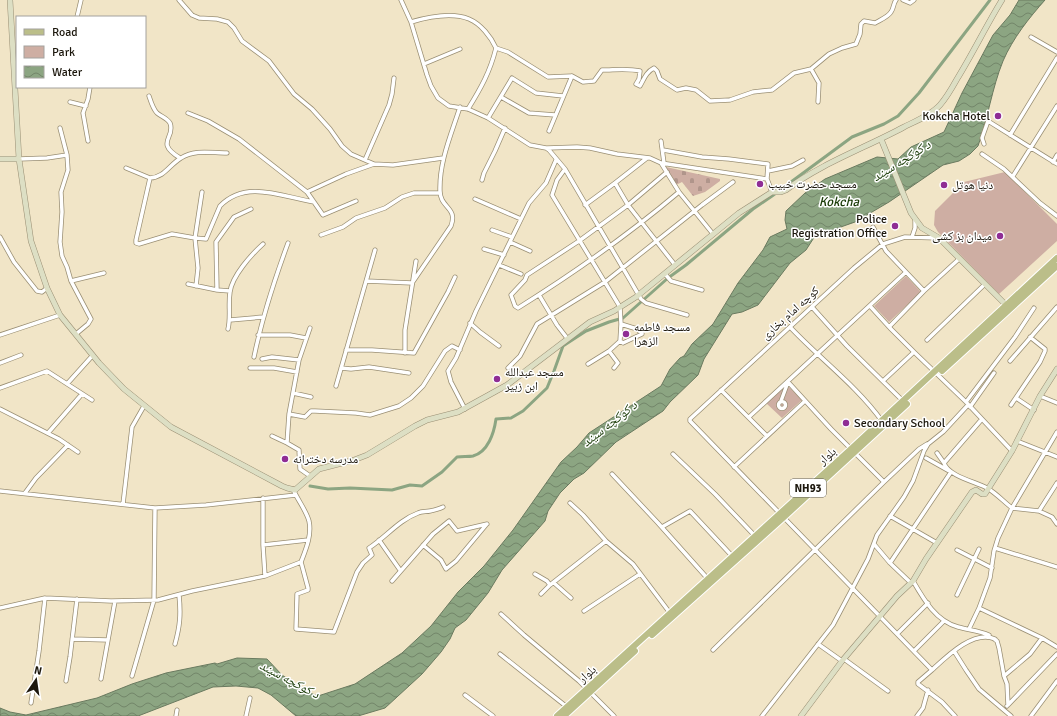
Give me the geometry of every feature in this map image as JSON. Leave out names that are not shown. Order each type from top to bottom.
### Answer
[{"type":"main road","name":"بلوار","points":[[647,637],[682,610],[1008,307],[1057,258]]},
{"type":"main road","name":"بلوار","points":[[1008,307],[1057,266]]},
{"type":"main road","name":"بلوار","points":[[853,451],[882,421],[915,393]]},
{"type":"main road","name":"بلوار","points":[[564,716],[589,690],[708,578],[755,536],[782,516]]},
{"type":"main road","name":"بلوار","points":[[557,716],[589,690]]},
{"type":"street","points":[[10,0],[16,79]]},
{"type":"street","points":[[77,16],[81,0]]},
{"type":"street","points":[[179,0],[192,15],[199,18],[217,19],[228,22],[242,41],[269,60],[294,94],[312,109],[330,129],[342,146],[351,154],[374,164],[393,165],[443,158]]},
{"type":"street","points":[[397,0],[402,1],[411,22],[431,86],[438,98],[450,106],[468,109],[488,118],[530,145],[546,148],[590,148],[646,158],[663,163],[767,179]]},
{"type":"street","points":[[496,48],[508,52],[548,77],[572,76],[583,82],[594,81],[602,70],[636,70],[640,71],[640,79],[636,84],[640,86],[645,76],[654,68],[658,71],[660,78],[677,90],[686,88],[696,90],[710,101],[730,100],[753,92],[772,90],[794,73],[811,69],[829,54],[856,44],[860,34],[861,24],[864,21],[875,23],[887,16],[891,12],[896,0]]},
{"type":"street","points":[[903,0],[910,3],[914,0]]},
{"type":"street","points":[[16,88],[19,159],[31,241],[47,288],[60,315],[93,356],[124,389],[171,427],[282,486],[296,490],[318,469],[354,460],[367,455],[427,420],[465,409],[512,381],[590,322],[639,298],[667,275],[675,265],[739,213],[772,192],[781,192],[786,190],[816,170],[881,139],[928,114],[940,105],[966,64],[987,24],[1002,0]]},
{"type":"street","points":[[411,22],[441,16],[453,16],[470,19],[490,36],[496,48],[492,66],[484,83],[468,109]]},
{"type":"street","points":[[1032,37],[1057,52]]},
{"type":"street","points":[[424,64],[460,49]]},
{"type":"street","points":[[1010,135],[1057,58]]},
{"type":"street","points":[[811,69],[819,82],[818,102]]},
{"type":"street","points":[[549,131],[572,76]]},
{"type":"street","points":[[365,160],[389,105],[394,78]]},
{"type":"street","points":[[488,118],[512,78],[536,93],[563,96]]},
{"type":"street","points":[[88,141],[83,113],[90,88]]},
{"type":"street","points":[[149,96],[157,113],[167,119],[170,125],[171,129],[167,145],[170,152],[180,158]]},
{"type":"street","points":[[501,97],[529,114],[555,115]]},
{"type":"street","points":[[70,102],[86,106]]},
{"type":"street","points":[[1013,176],[1057,106]]},
{"type":"street","points":[[412,283],[451,226],[454,219],[452,213],[441,199],[441,170],[443,158],[460,107]]},
{"type":"street","points":[[188,112],[239,139],[307,192],[323,215],[356,201]]},
{"type":"street","points":[[984,144],[982,138],[988,121],[1057,164]]},
{"type":"street","points":[[60,128],[67,155],[68,170],[61,192],[62,212],[60,242],[62,256],[71,282],[85,305],[91,319],[88,324],[76,334]]},
{"type":"street","points":[[482,180],[505,128]]},
{"type":"street","points":[[881,139],[905,198],[922,228],[939,238],[1008,307]]},
{"type":"street","points":[[661,141],[663,163],[667,172],[679,192],[713,234]]},
{"type":"street","points":[[546,148],[565,169],[639,298],[646,303],[686,315]]},
{"type":"street","points":[[663,150],[702,157],[768,164],[767,179],[772,192]]},
{"type":"street","points":[[126,168],[150,178],[163,175],[180,158],[194,152],[227,153]]},
{"type":"street","points":[[982,154],[1013,176],[1040,203],[1056,214]]},
{"type":"street","points":[[0,159],[47,158],[67,155]]},
{"type":"street","points":[[1053,162],[1057,155]]},
{"type":"street","points":[[585,205],[646,158]]},
{"type":"street","points":[[465,409],[448,374],[448,371],[460,350],[470,323],[529,203],[546,183],[556,160]]},
{"type":"street","points":[[768,171],[792,166],[803,160]]},
{"type":"street","points":[[307,192],[346,174],[374,164]]},
{"type":"street","points":[[565,169],[557,180],[552,195],[620,308],[620,341],[609,351],[588,364]]},
{"type":"street","points":[[667,172],[628,205],[579,241],[527,275],[525,280],[511,295],[515,306],[518,308],[540,295],[592,260],[643,223],[679,192]]},
{"type":"street","points":[[150,178],[136,240],[136,243],[138,244],[172,234],[195,238],[208,238],[220,206],[224,202],[243,192],[257,190],[314,202]]},
{"type":"street","points":[[508,368],[520,356],[537,324],[605,282],[623,269],[695,210],[733,182]]},
{"type":"street","points":[[615,183],[628,205],[675,265]]},
{"type":"street","points":[[196,286],[198,268],[195,238],[202,192]]},
{"type":"street","points":[[321,235],[343,227],[356,218],[385,208],[402,196],[419,193],[440,193]]},
{"type":"street","points":[[475,199],[521,219]]},
{"type":"street","points":[[217,290],[216,242],[234,217],[251,209]]},
{"type":"street","points":[[912,237],[915,228],[915,218]]},
{"type":"street","points":[[873,227],[886,251],[924,291]]},
{"type":"street","points":[[492,230],[512,237]]},
{"type":"street","points":[[0,237],[14,262],[37,290],[42,292],[47,288]]},
{"type":"street","name":"کوچه امام بخاری","points":[[734,467],[690,421],[690,419],[883,244],[905,237],[939,238]]},
{"type":"street","points":[[510,242],[530,251]]},
{"type":"street","points":[[254,357],[258,335],[273,283],[288,243]]},
{"type":"street","points":[[228,329],[230,320],[230,291],[238,273],[251,255],[263,244]]},
{"type":"street","points":[[484,249],[504,255]]},
{"type":"street","points":[[336,386],[375,250]]},
{"type":"street","points":[[889,327],[924,291],[959,259]]},
{"type":"street","points":[[404,353],[405,330],[416,261]]},
{"type":"street","points":[[499,265],[521,274]]},
{"type":"street","points":[[749,417],[788,382],[836,335],[906,272]]},
{"type":"street","points":[[71,282],[104,273]]},
{"type":"street","points":[[667,275],[672,281],[702,290]]},
{"type":"street","points":[[346,350],[372,350],[404,353],[415,352],[455,277]]},
{"type":"street","points":[[366,281],[412,283]]},
{"type":"street","points":[[188,284],[230,291]]},
{"type":"street","points":[[927,340],[985,284]]},
{"type":"street","points":[[540,295],[551,315],[567,338]]},
{"type":"street","points":[[870,306],[1012,451]]},
{"type":"street","points":[[812,307],[836,335],[904,401]]},
{"type":"street","points":[[1010,361],[1057,307]]},
{"type":"street","points":[[968,405],[1034,308]]},
{"type":"street","points":[[0,335],[60,315]]},
{"type":"street","points":[[230,320],[263,317]]},
{"type":"street","points":[[620,341],[623,343],[642,333],[621,321]]},
{"type":"street","points":[[470,323],[499,346]]},
{"type":"street","points":[[790,327],[843,377],[872,407],[882,421]]},
{"type":"street","points":[[286,444],[289,414],[299,360],[310,328]]},
{"type":"street","points":[[258,335],[290,335],[306,338]]},
{"type":"street","points":[[1011,405],[1040,362],[1046,350],[1030,337]]},
{"type":"street","points":[[289,414],[305,417],[311,411],[315,411],[356,412],[370,415],[399,406],[411,398],[423,386],[445,351],[452,346],[460,350]]},
{"type":"street","points":[[609,351],[618,363],[614,368]]},
{"type":"street","points":[[884,381],[914,352]]},
{"type":"street","points":[[0,363],[21,355]]},
{"type":"street","points":[[67,384],[93,356]]},
{"type":"street","points":[[262,359],[272,357],[299,360]]},
{"type":"street","points":[[341,368],[351,369],[369,367],[409,373]]},
{"type":"street","points":[[250,368],[274,368],[297,372]]},
{"type":"street","points":[[801,716],[843,660],[880,616],[912,582],[972,492],[976,490],[982,494],[985,494],[1012,451],[1040,396],[1055,377],[1057,369]]},
{"type":"street","points":[[0,388],[47,371],[92,400]]},
{"type":"street","points":[[713,650],[884,482],[919,449],[944,432],[994,373]]},
{"type":"street","points":[[788,382],[884,482]]},
{"type":"street","points":[[782,401],[788,382]]},
{"type":"street","points":[[721,390],[767,436]]},
{"type":"street","points":[[293,393],[311,397]]},
{"type":"street","points":[[48,433],[82,394]]},
{"type":"street","points":[[1040,396],[1057,403]]},
{"type":"street","points":[[1016,398],[1034,410]]},
{"type":"street","points":[[805,401],[734,467],[852,590],[880,616],[932,670]]},
{"type":"street","points":[[123,504],[132,427],[144,406]]},
{"type":"street","points":[[0,409],[48,433],[78,452]]},
{"type":"street","points":[[944,462],[982,419]]},
{"type":"street","points":[[969,629],[979,608],[990,578],[995,548],[1012,508],[1046,453],[1057,432]]},
{"type":"street","points":[[272,436],[299,450],[300,469],[310,476]]},
{"type":"street","points":[[1017,441],[1057,457]]},
{"type":"street","points":[[762,716],[833,624],[852,590],[878,535],[913,481],[928,444]]},
{"type":"street","points":[[25,494],[36,478],[68,445]]},
{"type":"street","points":[[937,453],[944,462],[945,466],[951,472]]},
{"type":"street","points":[[674,454],[755,536]]},
{"type":"street","points":[[926,458],[951,472],[988,489],[1012,508],[1039,511],[1052,517],[1057,524]]},
{"type":"street","points":[[890,563],[951,472]]},
{"type":"street","points":[[612,474],[708,578]]},
{"type":"street","points":[[1039,511],[1057,483]]},
{"type":"street","points":[[293,489],[309,520],[308,540],[301,562],[306,576],[305,580],[308,589],[297,594],[296,629],[334,632],[357,572],[372,554],[369,548],[400,524],[419,512],[430,512],[443,508]]},
{"type":"street","points":[[0,491],[155,508],[206,505],[296,495]]},
{"type":"street","points":[[262,498],[263,545],[266,576]]},
{"type":"street","points":[[570,504],[583,515],[606,541],[633,564],[670,613]]},
{"type":"street","points":[[132,676],[154,600],[155,508]]},
{"type":"street","points":[[662,527],[690,511],[733,557]]},
{"type":"street","points":[[890,516],[937,543]]},
{"type":"street","points":[[392,581],[400,570],[433,534],[449,521],[457,531],[487,524],[456,561],[446,569],[441,560],[423,545]]},
{"type":"street","points":[[263,545],[308,540]]},
{"type":"street","points":[[379,540],[400,570]]},
{"type":"street","points":[[541,594],[606,541]]},
{"type":"street","points":[[874,544],[890,563],[912,582],[937,615],[944,621],[949,624],[987,634],[995,639],[999,648],[1007,684],[1008,706]]},
{"type":"street","points":[[995,548],[1057,567]]},
{"type":"street","points":[[957,595],[979,549]]},
{"type":"street","points":[[957,550],[992,568]]},
{"type":"street","points":[[0,608],[45,598],[116,601],[158,600],[192,591],[266,576],[301,562]]},
{"type":"street","points":[[535,574],[572,598]]},
{"type":"street","points":[[584,611],[612,594],[640,574]]},
{"type":"street","points":[[174,644],[179,628],[181,613],[179,595]]},
{"type":"street","points":[[31,703],[45,598]]},
{"type":"street","points":[[66,681],[77,599]]},
{"type":"street","points":[[101,679],[116,601]]},
{"type":"street","points":[[897,634],[928,604]]},
{"type":"street","points":[[979,608],[1042,638],[1057,647]]},
{"type":"street","points":[[501,614],[589,690],[614,716]]},
{"type":"street","points":[[914,651],[944,621]]},
{"type":"street","points":[[955,716],[928,690],[919,685],[918,682],[966,642],[982,636],[995,639]]},
{"type":"street","points":[[1004,676],[1030,654],[1042,638]]},
{"type":"street","points":[[72,639],[108,640]]},
{"type":"street","points":[[818,644],[888,691]]},
{"type":"street","points":[[954,651],[979,689],[1011,716]]},
{"type":"street","points":[[500,654],[567,707]]},
{"type":"street","points":[[1003,709],[1008,706],[1057,654]]},
{"type":"street","points":[[1030,716],[1057,681]]},
{"type":"street","points":[[917,716],[923,708],[928,690]]},
{"type":"street","points":[[465,695],[493,716]]},
{"type":"street","points":[[246,716],[250,698]]},
{"type":"street","points":[[176,716],[178,710]]},
{"type":"green space","points":[[666,167],[720,179],[720,181],[705,192],[693,196],[682,182],[676,185]]},
{"type":"green space","name":"میدان بز کشی","points":[[1005,172],[1057,224],[1057,241],[999,294],[938,232],[934,225],[935,211],[964,182]]},
{"type":"green space","points":[[906,276],[921,292],[889,322],[874,306]]},
{"type":"green space","points":[[787,385],[802,400],[782,418],[766,403]]},
{"type":"water","name":"Kokcha","points":[[1019,0],[1045,0],[1022,29],[1003,61],[978,146],[970,154],[959,161],[943,165],[889,202],[855,222],[815,236],[806,250],[790,263],[758,305],[742,312],[732,314],[704,359],[698,375],[670,402],[663,411],[616,442],[584,473],[574,479],[560,493],[548,511],[545,521],[502,570],[488,593],[466,620],[455,628],[450,639],[441,652],[422,674],[385,708],[358,716],[296,716],[271,695],[258,688],[236,686],[213,687],[138,716],[0,716],[0,708],[10,712],[26,715],[97,698],[132,684],[166,673],[215,663],[217,664],[237,658],[267,659],[282,675],[307,692],[318,696],[355,684],[402,653],[431,626],[458,592],[484,566],[513,530],[561,462],[589,433],[661,386],[670,369],[680,358],[684,356],[692,344],[713,324],[738,283],[763,250],[770,237],[787,229],[785,220],[786,211],[805,193],[825,179],[877,157],[898,159],[911,147],[944,132],[962,93],[993,35],[1010,15]]},
{"type":"waterway","points":[[310,486],[328,489],[350,488],[392,490],[410,485],[422,486],[442,472],[457,457],[473,456],[478,454],[483,450],[489,441],[494,430],[496,419],[511,418],[523,411],[547,388],[563,346],[586,331],[623,318],[668,278],[686,265],[753,209],[852,137],[884,124],[898,116],[919,93],[990,0]]},
{"type":"place","name":"Kokcha Hotel","points":[[998,116]]},
{"type":"place","name":"مسجد حضرت خبیب","points":[[760,184]]},
{"type":"place","name":"دنیا هوتل","points":[[944,185]]},
{"type":"place","name":"Police Registration Office","points":[[895,226]]},
{"type":"place","name":"میدان بز کشی","points":[[1000,236]]},
{"type":"place","name":"مسجد فاطمه الزهرا","points":[[626,334]]},
{"type":"place","name":"مسجد عبدالله ابن زبیر","points":[[497,379]]},
{"type":"place","name":"Secondary School","points":[[846,423]]},
{"type":"place","name":"مدرسه دخترانه","points":[[285,459]]},
{"type":"water label","name":"د کوکچه سیند","points":[[901,160]]},
{"type":"water label","name":"د کوکچه سیند","points":[[609,423]]},
{"type":"water label","name":"د کوکچه سیند","points":[[290,679]]}]
